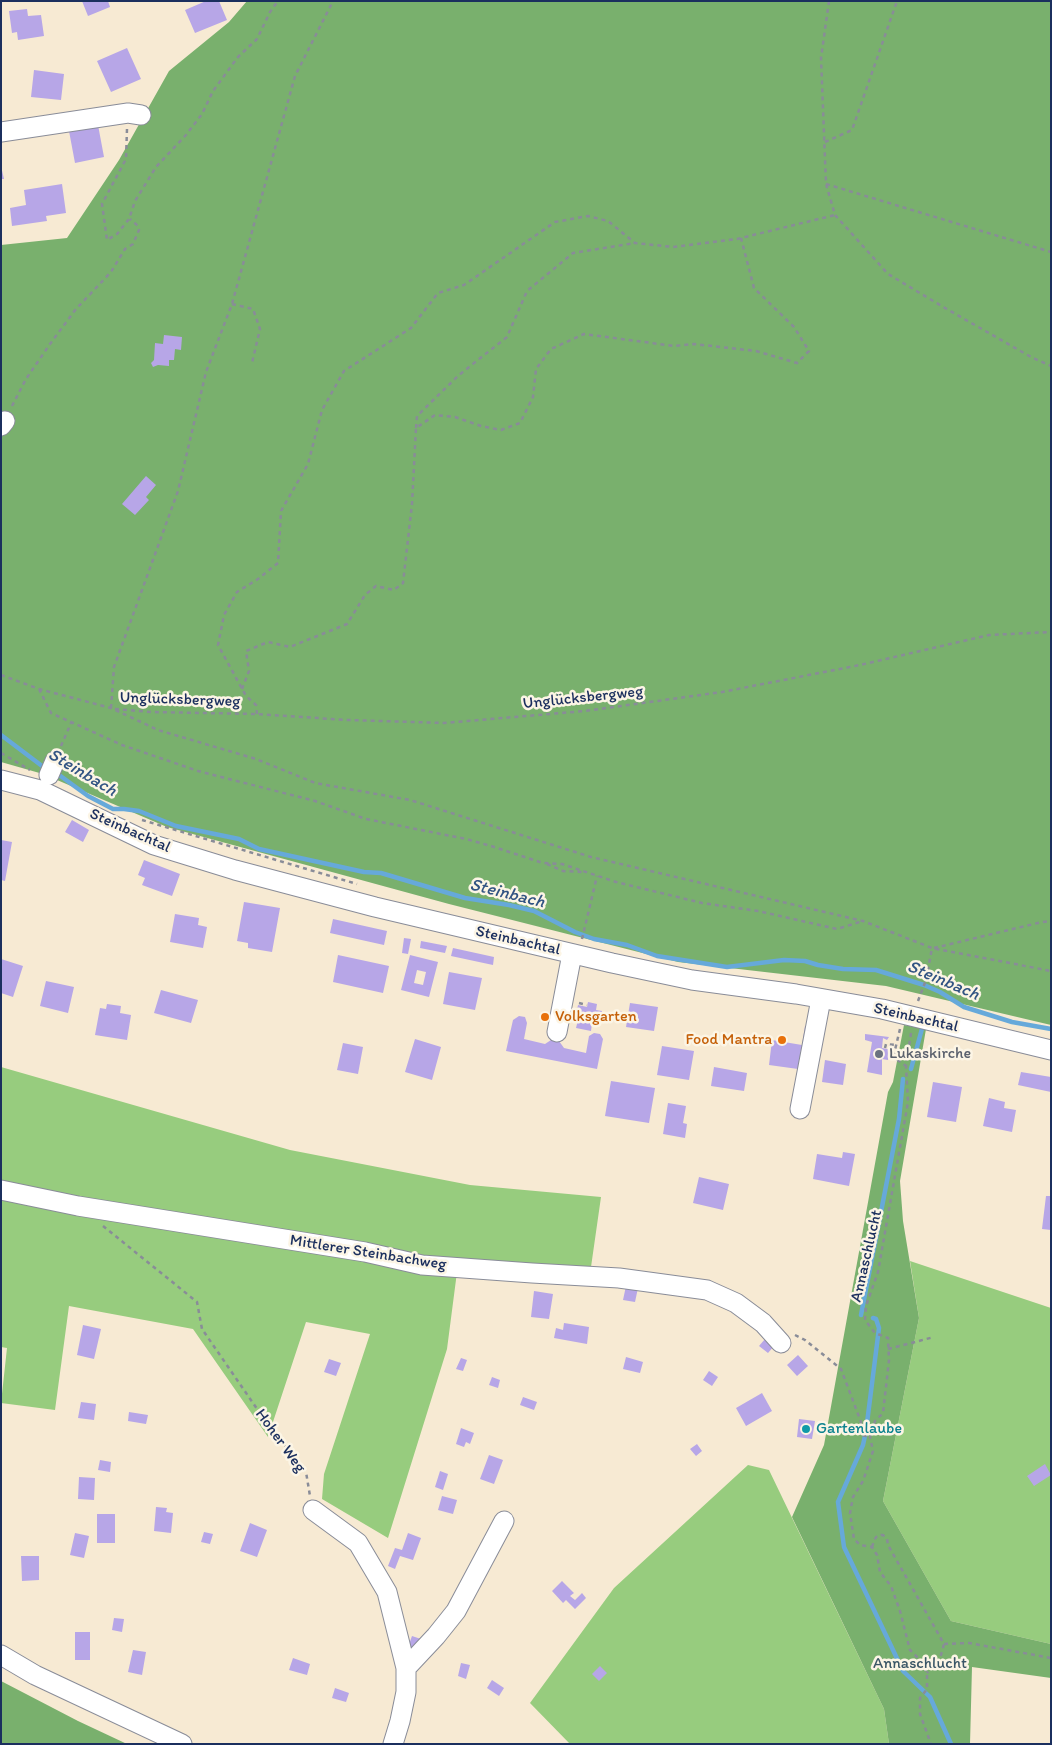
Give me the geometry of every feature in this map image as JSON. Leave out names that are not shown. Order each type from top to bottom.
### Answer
[{"type":"street","points":[[1,132],[134,114]]},
{"type":"street","name":"Steinbachtal","points":[[1,780],[40,790],[154,845],[234,870],[375,907],[572,954],[692,980],[882,1009],[915,1011],[1051,1050]]},
{"type":"street","points":[[557,1032],[572,954]]},
{"type":"street","points":[[800,1109],[821,999]]},
{"type":"street","name":"Mittlerer Steinbachweg","points":[[1,1190],[78,1206],[364,1252],[422,1265],[532,1274],[619,1278],[707,1290],[736,1303],[786,1338]]},
{"type":"street","points":[[313,1510],[358,1544],[387,1592],[406,1668],[406,1692],[393,1744]]},
{"type":"street","points":[[406,1668],[456,1611],[504,1521]]},
{"type":"street","points":[[1,1655],[35,1675],[182,1744]]},
{"type":"path","points":[[134,114],[126,160],[102,204],[107,240],[117,234],[129,219],[135,202],[156,167],[186,135],[202,114],[213,91],[238,57],[257,39],[270,12],[278,1]]},
{"type":"path","points":[[111,708],[114,667],[178,491],[206,372],[232,304],[295,76],[333,1]]},
{"type":"path","points":[[828,1],[821,58],[826,184],[835,215],[888,274],[1031,357],[1051,366]]},
{"type":"path","points":[[824,142],[852,130],[896,1]]},
{"type":"path","points":[[826,184],[1051,252]]},
{"type":"path","points":[[242,689],[249,671],[246,651],[268,642],[290,647],[347,624],[365,595],[376,586],[394,590],[403,583],[412,504],[417,416],[459,375],[507,336],[527,292],[573,253],[635,243],[673,247],[741,238],[835,215]]},
{"type":"path","points":[[257,714],[256,705],[246,696],[218,645],[224,615],[236,592],[258,580],[278,563],[281,511],[308,464],[322,410],[344,371],[411,328],[438,293],[464,285],[555,222],[588,216],[608,221],[635,243]]},
{"type":"path","points":[[3,424],[26,379],[50,344],[76,309],[111,272],[125,250],[133,244],[139,230],[138,226],[129,219]]},
{"type":"path","points":[[416,428],[435,415],[456,418],[502,430],[520,423],[533,397],[536,369],[551,349],[584,334],[674,346],[694,344],[756,351],[797,363],[809,351],[794,327],[754,288],[741,238]]},
{"type":"path","points":[[232,304],[253,309],[260,329],[252,363]]},
{"type":"path","name":"Unglücksbergweg","points":[[111,708],[151,712],[257,714],[347,720],[444,723],[585,711],[722,692],[860,665],[989,635],[1051,632]]},
{"type":"path","points":[[1,675],[39,689],[111,708],[158,730],[256,759],[314,783],[410,800],[591,857],[863,921],[932,948],[1051,971]]},
{"type":"path","points":[[39,689],[51,713],[122,745],[198,771],[315,801],[366,819],[491,846],[563,871],[588,873]]},
{"type":"path","points":[[1,753],[45,769],[71,723]]},
{"type":"path","points":[[137,819],[365,886]]},
{"type":"path","points":[[546,864],[562,864],[616,882],[702,902],[837,929],[863,921]]},
{"type":"path","points":[[582,936],[597,876]]},
{"type":"path","points":[[932,948],[1051,921]]},
{"type":"path","name":"Annaschlucht","points":[[872,1547],[860,1545],[854,1539],[850,1513],[853,1497],[863,1481],[873,1452],[870,1437],[875,1421],[882,1413],[888,1360],[888,1338],[875,1333],[864,1320],[866,1306],[878,1272],[901,1148],[908,1102],[906,1066],[915,1011],[926,980],[932,948]]},
{"type":"path","points":[[578,1003],[587,1005]]},
{"type":"path","points":[[899,1032],[896,1045],[896,1060],[906,1066]]},
{"type":"path","points":[[885,1048],[886,1044],[896,1045]]},
{"type":"path","name":"Hoher Weg","points":[[100,1224],[196,1302],[202,1329],[264,1419],[306,1472],[313,1510]]},
{"type":"path","points":[[888,1349],[934,1337]]},
{"type":"path","points":[[786,1338],[805,1340],[842,1369],[861,1422],[862,1436],[870,1437]]},
{"type":"path","points":[[927,1673],[941,1654],[944,1644],[888,1545],[887,1539],[883,1535],[879,1535],[876,1537],[872,1547],[877,1555],[880,1572],[891,1586],[900,1611],[910,1650],[918,1658],[927,1673],[927,1689],[920,1698],[920,1714],[931,1744]]},
{"type":"path","points":[[944,1644],[970,1643],[1051,1658]]},
{"type":"green space","points":[[247,1],[1051,1],[1051,1025],[886,986],[678,962],[449,904],[167,827],[43,774],[1,762],[1,245],[67,238],[119,160],[169,71],[229,22]]},
{"type":"green space","name":"Annaschlucht","points":[[904,1025],[926,1029],[900,1181],[903,1221],[919,1318],[883,1501],[951,1621],[1051,1644],[1051,1678],[972,1667],[970,1744],[889,1744],[884,1709],[792,1517],[824,1445],[888,1092],[893,1082]]},
{"type":"green space","points":[[1,1067],[290,1150],[470,1185],[601,1197],[590,1274],[457,1272],[447,1349],[388,1538],[322,1499],[324,1474],[370,1334],[306,1322],[268,1437],[193,1329],[69,1306],[55,1410],[1,1403],[7,1348],[1,1347]]},
{"type":"green space","points":[[910,1261],[1051,1308],[1051,1644],[951,1621],[883,1501],[919,1318]]},
{"type":"green space","points":[[748,1465],[769,1470],[884,1709],[889,1744],[570,1744],[530,1703],[614,1588]]},
{"type":"green space","points":[[1,1681],[78,1721],[127,1744],[1,1744]]},
{"type":"building","points":[[82,1],[108,1],[110,7],[88,16]]},
{"type":"building","points":[[206,1],[219,1],[227,20],[195,33],[185,10]]},
{"type":"building","points":[[27,9],[28,16],[41,15],[44,36],[18,40],[17,32],[12,33],[9,11]]},
{"type":"building","points":[[127,48],[141,79],[111,92],[97,61]]},
{"type":"building","points":[[34,70],[64,74],[61,100],[31,97]]},
{"type":"building","points":[[98,125],[104,157],[75,163],[69,131]]},
{"type":"building","points":[[1,166],[4,179],[1,179]]},
{"type":"building","points":[[62,184],[66,213],[46,216],[47,221],[12,226],[10,208],[26,205],[24,190]]},
{"type":"building","points":[[164,335],[182,337],[181,350],[175,349],[174,360],[169,360],[169,366],[158,365],[153,367],[151,363],[154,360],[155,343],[163,344]]},
{"type":"building","points":[[146,476],[156,485],[146,497],[149,500],[135,515],[122,504]]},
{"type":"building","points":[[72,820],[89,830],[83,842],[65,832]]},
{"type":"building","points":[[1,840],[12,842],[5,881],[1,880]]},
{"type":"building","points":[[144,860],[180,874],[172,896],[142,885],[145,878],[138,875]]},
{"type":"building","points":[[244,902],[280,908],[272,952],[248,948],[248,943],[237,941]]},
{"type":"building","points":[[175,914],[199,918],[198,925],[207,927],[203,948],[170,942]]},
{"type":"building","points":[[333,919],[387,931],[384,945],[330,933]]},
{"type":"building","points":[[404,938],[411,939],[408,954],[402,953]]},
{"type":"building","points":[[421,941],[447,946],[445,953],[420,948]]},
{"type":"building","points":[[453,948],[494,957],[493,965],[451,956]]},
{"type":"building","points":[[338,955],[389,966],[383,993],[333,982]]},
{"type":"building","points":[[410,955],[438,962],[429,997],[401,990]],"holes":[[[417,970],[426,972],[423,985],[414,983]]]},
{"type":"building","points":[[1,959],[23,966],[13,997],[1,993]]},
{"type":"building","points":[[449,972],[482,978],[475,1010],[443,1004]]},
{"type":"building","points":[[46,981],[74,987],[68,1013],[40,1006]]},
{"type":"building","points":[[161,990],[198,1000],[191,1023],[154,1013]]},
{"type":"building","points":[[588,1002],[597,1004],[596,1010],[602,1011],[600,1024],[592,1023],[591,1031],[576,1028],[578,1020],[575,1019],[578,1005],[587,1007]]},
{"type":"building","points":[[630,1003],[658,1007],[654,1031],[626,1027]]},
{"type":"building","points":[[107,1004],[121,1006],[120,1013],[131,1015],[127,1040],[95,1035],[100,1008],[106,1009]]},
{"type":"building","points":[[519,1016],[525,1017],[527,1023],[524,1039],[545,1044],[551,1040],[559,1041],[564,1048],[586,1053],[589,1036],[594,1033],[600,1034],[603,1039],[597,1069],[506,1051],[513,1020]]},
{"type":"building","points":[[805,1026],[814,1027],[810,1051],[801,1050],[798,1069],[769,1065],[772,1040],[802,1045]]},
{"type":"building","name":"Lukaskirche","points":[[865,1034],[889,1037],[887,1040],[883,1038],[882,1048],[888,1049],[888,1060],[882,1059],[882,1075],[867,1072],[872,1042],[865,1040]]},
{"type":"building","points":[[415,1039],[441,1047],[432,1080],[405,1072]]},
{"type":"building","points":[[343,1043],[363,1047],[358,1074],[337,1070]]},
{"type":"building","points":[[662,1046],[694,1051],[689,1080],[657,1075]]},
{"type":"building","points":[[825,1060],[846,1064],[843,1085],[822,1082]]},
{"type":"building","points":[[714,1067],[747,1073],[744,1091],[711,1086]]},
{"type":"building","points":[[1021,1072],[1051,1077],[1051,1092],[1018,1085]]},
{"type":"building","points":[[611,1081],[655,1088],[649,1123],[605,1116]]},
{"type":"building","points":[[933,1082],[962,1087],[956,1122],[927,1117]]},
{"type":"building","points":[[989,1098],[1005,1102],[1004,1108],[1016,1110],[1012,1132],[983,1126]]},
{"type":"building","points":[[668,1103],[686,1106],[683,1123],[687,1124],[685,1138],[663,1134]]},
{"type":"building","points":[[843,1152],[855,1154],[849,1186],[813,1179],[817,1154],[842,1158]]},
{"type":"building","points":[[699,1177],[729,1184],[723,1210],[693,1203]]},
{"type":"building","points":[[1046,1196],[1051,1196],[1051,1230],[1042,1229]]},
{"type":"building","points":[[626,1286],[638,1288],[635,1302],[623,1300]]},
{"type":"building","points":[[534,1291],[553,1294],[549,1319],[531,1317]]},
{"type":"building","points":[[564,1323],[589,1327],[587,1344],[554,1338],[556,1328],[563,1330]]},
{"type":"building","points":[[83,1325],[101,1329],[94,1359],[77,1355]]},
{"type":"building","points":[[765,1339],[774,1346],[768,1353],[759,1346]]},
{"type":"building","points":[[798,1355],[808,1366],[797,1376],[787,1365]]},
{"type":"building","points":[[626,1357],[643,1362],[640,1373],[623,1369]]},
{"type":"building","points":[[461,1358],[467,1360],[463,1371],[456,1369]]},
{"type":"building","points":[[329,1359],[341,1363],[336,1376],[324,1372]]},
{"type":"building","points":[[709,1371],[718,1377],[712,1386],[703,1380]]},
{"type":"building","points":[[492,1377],[500,1380],[498,1388],[489,1385]]},
{"type":"building","points":[[762,1393],[772,1411],[746,1426],[736,1408]]},
{"type":"building","points":[[523,1397],[537,1402],[534,1410],[520,1405]]},
{"type":"building","points":[[81,1402],[96,1404],[94,1420],[78,1418]]},
{"type":"building","points":[[129,1412],[148,1415],[146,1424],[128,1421]]},
{"type":"building","name":"Gartenlaube","points":[[799,1419],[815,1421],[812,1439],[797,1437]]},
{"type":"building","points":[[461,1428],[474,1433],[470,1444],[466,1442],[464,1447],[456,1444]]},
{"type":"building","points":[[697,1444],[702,1451],[696,1456],[690,1449]]},
{"type":"building","points":[[489,1455],[503,1460],[494,1484],[480,1479]]},
{"type":"building","points":[[100,1460],[111,1462],[110,1472],[98,1470]]},
{"type":"building","points":[[1045,1464],[1051,1475],[1034,1486],[1027,1476]]},
{"type":"building","points":[[440,1471],[448,1474],[443,1490],[435,1487]]},
{"type":"building","points":[[79,1477],[95,1478],[94,1500],[78,1499]]},
{"type":"building","points":[[442,1496],[457,1500],[453,1514],[438,1510]]},
{"type":"building","points":[[156,1507],[167,1508],[166,1512],[173,1513],[171,1533],[154,1531]]},
{"type":"building","points":[[97,1514],[115,1514],[115,1543],[97,1543]]},
{"type":"building","points":[[250,1523],[267,1530],[257,1557],[240,1551]]},
{"type":"building","points":[[204,1532],[213,1534],[210,1544],[201,1542]]},
{"type":"building","points":[[75,1533],[89,1536],[84,1558],[70,1555]]},
{"type":"building","points":[[408,1533],[421,1538],[413,1560],[400,1556],[395,1569],[388,1566],[395,1548],[402,1550]]},
{"type":"building","points":[[21,1556],[39,1556],[39,1580],[22,1581]]},
{"type":"building","points":[[562,1581],[574,1593],[570,1596],[575,1600],[582,1593],[586,1598],[575,1609],[566,1600],[563,1603],[552,1591]]},
{"type":"building","points":[[114,1618],[124,1619],[122,1632],[112,1630]]},
{"type":"building","points":[[75,1632],[90,1632],[90,1660],[75,1660]]},
{"type":"building","points":[[412,1636],[421,1639],[417,1650],[408,1647]]},
{"type":"building","points":[[133,1650],[146,1652],[142,1675],[128,1672]]},
{"type":"building","points":[[293,1658],[310,1664],[307,1675],[289,1670]]},
{"type":"building","points":[[461,1663],[470,1665],[466,1679],[458,1676]]},
{"type":"building","points":[[600,1666],[607,1673],[599,1681],[592,1674]]},
{"type":"building","points":[[492,1680],[504,1688],[499,1696],[487,1688]]},
{"type":"building","points":[[335,1688],[349,1693],[346,1702],[332,1698]]},
{"type":"waterway","name":"Steinbach","points":[[1,735],[46,769]]},
{"type":"waterway","name":"Steinbach","points":[[55,772],[88,796],[113,809],[139,811],[176,826],[239,839],[259,849],[364,872],[381,873],[465,898],[534,911],[575,932],[594,939],[627,945],[657,956],[727,967],[784,960],[805,961],[843,969],[876,970],[924,985],[940,992],[964,1007],[1012,1022],[1051,1029]]},
{"type":"waterway","points":[[911,1069],[923,1025]]},
{"type":"waterway","points":[[861,1315],[899,1119],[903,1079]]},
{"type":"waterway","points":[[873,1318],[876,1319],[879,1328],[866,1431],[863,1445],[838,1502],[844,1547],[903,1671],[930,1697],[951,1744]]},
{"type":"place","name":"Volksgarten","points":[[545,1017]]},
{"type":"place","name":"Food Mantra","points":[[782,1040]]},
{"type":"place","name":"Lukaskirche","points":[[879,1054]]},
{"type":"place","name":"Gartenlaube","points":[[806,1429]]}]
